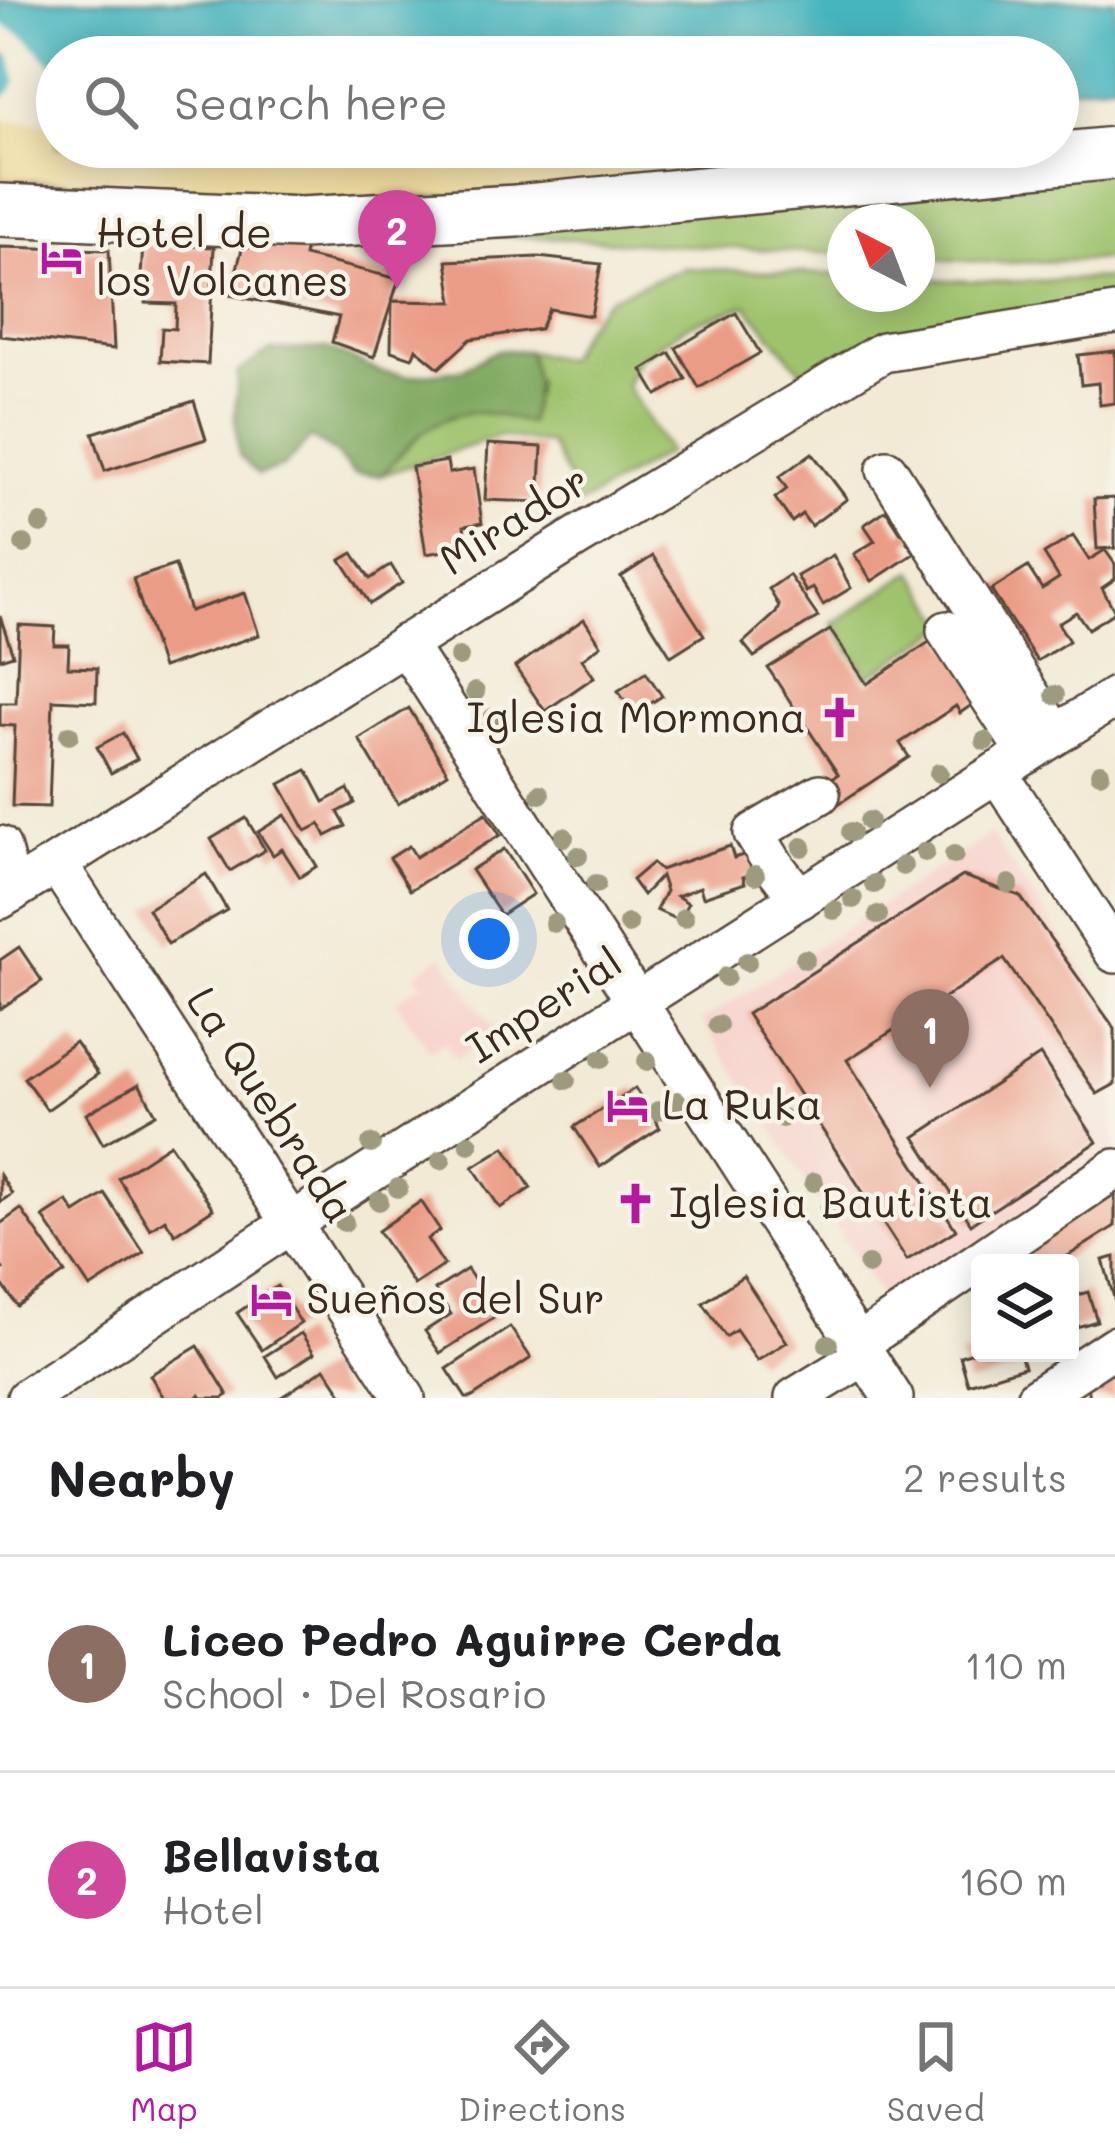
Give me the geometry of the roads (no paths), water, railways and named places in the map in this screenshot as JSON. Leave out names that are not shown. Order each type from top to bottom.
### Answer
[{"type":"main road","points":[[1079,156],[1115,153]]},
{"type":"main road","points":[[0,210],[302,224],[516,211],[960,168]]},
{"type":"street","name":"Mirador","points":[[6,896],[405,644],[883,352],[1115,314]]},
{"type":"street","points":[[887,470],[1026,753],[1115,953]]},
{"type":"street","points":[[947,631],[1026,753]]},
{"type":"street","points":[[405,644],[893,1398]]},
{"type":"street","name":"Imperial","points":[[26,1398],[1115,698]]},
{"type":"street","points":[[800,898],[754,833],[820,794]]},
{"type":"street","points":[[0,846],[6,896]]},
{"type":"street","name":"La Quebrada","points":[[56,864],[404,1398]]},
{"type":"street","points":[[796,1398],[1115,1169]]},
{"type":"street","points":[[1036,1398],[1115,1346]]},
{"type":"water","points":[[0,0],[1115,0],[1115,83],[1079,87],[1079,36],[36,36],[36,116],[0,114]]},
{"type":"place","name":"Hotel de los Volcanes","points":[[62,257]]},
{"type":"place","name":"Bellavista","points":[[397,289]]},
{"type":"place","name":"Iglesia Mormona","points":[[840,718]]},
{"type":"place","name":"Liceo Pedro Aguirre Cerda","points":[[930,1088]]},
{"type":"place","name":"La Ruka","points":[[628,1105]]},
{"type":"place","name":"Iglesia Bautista","points":[[635,1203]]},
{"type":"place","name":"Sueños del Sur","points":[[272,1299]]}]
